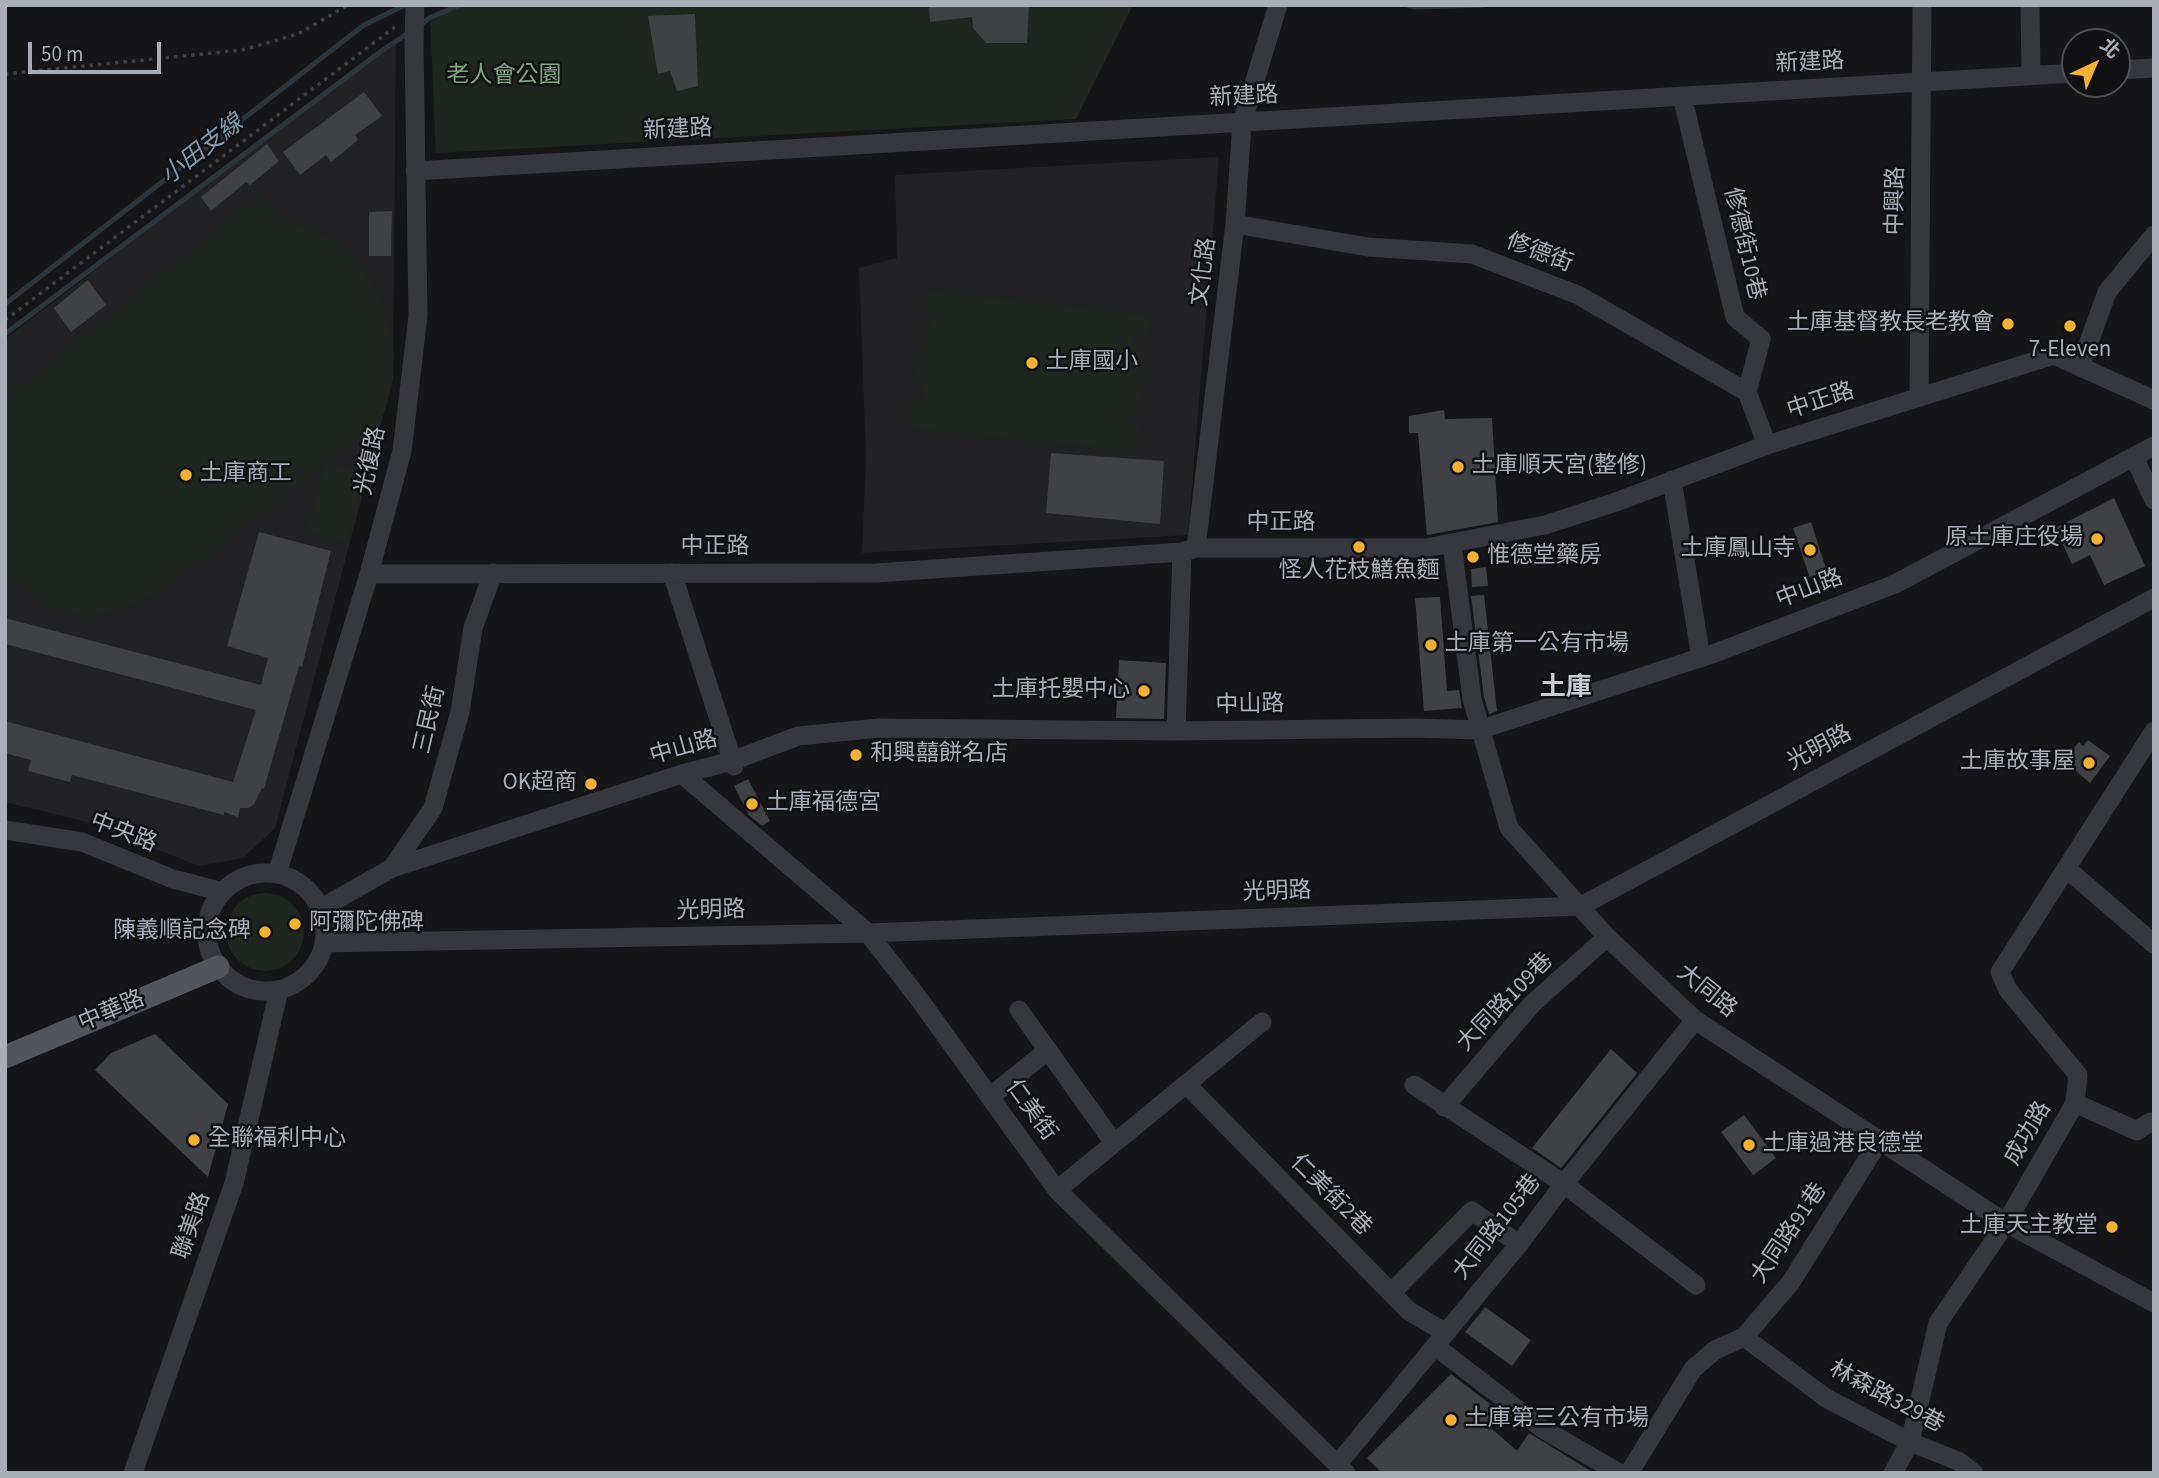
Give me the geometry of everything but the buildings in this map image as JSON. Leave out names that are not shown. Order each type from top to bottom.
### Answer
[{"type":"main road","name":"中華路","points":[[5,1057],[218,967]]},
{"type":"street","name":"文化路","points":[[1176,731],[1189,550],[1235,224],[1242,123],[1278,5]]},
{"type":"street","name":"中興路","points":[[1919,396],[1922,5]]},
{"type":"street","points":[[2029,5],[2031,75]]},
{"type":"street","name":"光復路","points":[[277,874],[369,574],[402,450],[418,316],[415,9]]},
{"type":"street","points":[[2131,69],[2154,68]]},
{"type":"street","name":"新建路","points":[[415,171],[2061,74]]},
{"type":"street","name":"修德街10巷","points":[[1682,96],[1735,317],[1761,339],[1746,392]]},
{"type":"street","name":"修德街","points":[[1235,224],[1368,247],[1472,254],[1578,295],[1746,392]]},
{"type":"street","points":[[2080,367],[2107,292],[2154,235]]},
{"type":"street","name":"中正路","points":[[369,574],[876,573],[1189,550],[1426,548],[1545,525],[1616,502],[1767,445],[2054,355],[2154,400]]},
{"type":"street","points":[[1746,392],[1767,445]]},
{"type":"street","name":"中山路","points":[[320,909],[392,868],[682,774],[733,764],[798,736],[879,728],[1479,730],[1701,658],[1895,584],[2154,446]]},
{"type":"street","points":[[2134,457],[2154,500]]},
{"type":"street","points":[[1672,480],[1701,658]]},
{"type":"street","name":"大同路","points":[[1452,544],[1472,699],[1509,828],[1607,936],[1695,1020],[2006,1223],[2154,1303]]},
{"type":"street","name":"三民街","points":[[392,868],[433,807],[460,712],[474,628],[493,573]]},
{"type":"street","points":[[672,573],[733,764]]},
{"type":"street","name":"光明路","points":[[324,943],[868,933],[1581,906],[2154,597]]},
{"type":"street","name":"成功路","points":[[1893,1473],[1910,1443],[1938,1323],[2006,1223],[2075,1103],[2078,1075],[2008,989],[2000,972],[2154,732]]},
{"type":"street","name":"仁美街","points":[[682,774],[868,933],[1057,1190],[1342,1469]]},
{"type":"street","name":"中央路","points":[[5,830],[82,842],[173,879],[223,892]]},
{"type":"street","points":[[2066,869],[2154,944]]},
{"type":"street","points":[[257,874],[277,874],[295,881],[310,893],[320,909],[325,926],[324,943],[319,959],[309,974],[295,984],[279,990],[245,988],[230,979],[218,967],[209,949],[207,929],[212,909],[223,892],[238,880],[257,874]]},
{"type":"street","name":"大同路109巷","points":[[1444,1107],[1532,1004],[1607,936]]},
{"type":"street","name":"聯美路","points":[[133,1473],[234,1183],[279,990]]},
{"type":"street","points":[[1019,1010],[1114,1143]]},
{"type":"street","name":"大同路105巷","points":[[1342,1469],[1440,1339],[1519,1244],[1695,1020]]},
{"type":"street","points":[[1057,1190],[1262,1022]]},
{"type":"street","points":[[990,1097],[1048,1050]]},
{"type":"street","name":"仁美街2巷","points":[[1186,1084],[1391,1293],[1440,1339]]},
{"type":"street","points":[[1414,1085],[1564,1184],[1696,1285]]},
{"type":"street","points":[[2075,1103],[2137,1130],[2150,1122],[2154,1124]]},
{"type":"street","name":"大同路91巷","points":[[1629,1473],[1693,1369],[1715,1350],[1744,1337],[1791,1282],[1880,1141]]},
{"type":"street","points":[[1391,1293],[1472,1211],[1519,1244]]},
{"type":"street","name":"林森路329巷","points":[[1744,1337],[1826,1398],[1910,1443],[1958,1461],[1974,1473]]},
{"type":"street","points":[[1440,1339],[1543,1429],[1619,1473]]},
{"type":"path","points":[[5,74],[242,50],[298,34],[348,5]]},
{"type":"path","points":[[5,320],[415,9]]},
{"type":"shaded area","name":"土庫商工","points":[[396,40],[393,378],[275,828],[243,858],[199,866],[87,822],[5,802],[5,339]]},
{"type":"shaded area","name":"土庫國小","points":[[1219,157],[1188,535],[862,553],[866,457],[859,268],[897,258],[895,175]]},
{"type":"green space","name":"老人會公園","points":[[455,5],[1133,5],[1076,119],[436,153],[430,18]]},
{"type":"green space","points":[[261,196],[281,220],[332,240],[353,259],[374,287],[384,308],[394,354],[393,378],[385,411],[370,430],[326,462],[365,474],[347,542],[307,531],[325,463],[154,594],[128,607],[88,617],[53,607],[5,573],[5,400]]},
{"type":"green space","points":[[927,291],[1150,316],[1148,336],[1131,335],[1144,366],[1144,385],[1139,402],[1122,422],[1139,423],[1138,451],[910,428],[914,400],[927,402],[917,376],[921,338],[937,315],[925,313]]},
{"type":"green space","points":[[265,893],[280,896],[292,905],[301,917],[304,932],[301,947],[292,959],[280,968],[265,971],[250,968],[238,959],[229,947],[226,932],[229,917],[238,905],[250,896]]},
{"type":"waterway","name":"小田支線","points":[[5,304],[364,25],[405,5]]},
{"type":"waterway","points":[[419,26],[431,17],[460,5]]},
{"type":"waterway","points":[[1407,5],[1483,5]]},
{"type":"waterway","points":[[5,334],[411,31]]},
{"type":"place","name":"土庫基督教長老教會","points":[[2008,324]]},
{"type":"place","name":"7-Eleven","points":[[2070,326]]},
{"type":"place","name":"土庫國小","points":[[1032,363]]},
{"type":"place","name":"土庫順天宮(整修)","points":[[1458,467]]},
{"type":"place","name":"土庫商工","points":[[186,475]]},
{"type":"place","name":"原土庫庄役場","points":[[2097,539]]},
{"type":"place","name":"怪人花枝鱔魚麵","points":[[1359,547]]},
{"type":"place","name":"土庫鳳山寺","points":[[1810,550]]},
{"type":"place","name":"惟德堂藥房","points":[[1473,557]]},
{"type":"place","name":"土庫第一公有市場","points":[[1431,645]]},
{"type":"place","name":"土庫托嬰中心","points":[[1144,691]]},
{"type":"place","name":"和興囍餅名店","points":[[856,755]]},
{"type":"place","name":"土庫故事屋","points":[[2089,763]]},
{"type":"place","name":"OK超商","points":[[591,784]]},
{"type":"place","name":"土庫福德宮","points":[[752,804]]},
{"type":"place","name":"阿彌陀佛碑","points":[[295,924]]},
{"type":"place","name":"陳義順記念碑","points":[[265,932]]},
{"type":"place","name":"全聯福利中心","points":[[194,1140]]},
{"type":"place","name":"土庫過港良德堂","points":[[1749,1145]]},
{"type":"place","name":"土庫天主教堂","points":[[2112,1227]]},
{"type":"place","name":"土庫第三公有市場","points":[[1451,1420]]},
{"type":"district","name":"土庫","points":[[1566,689]]}]
